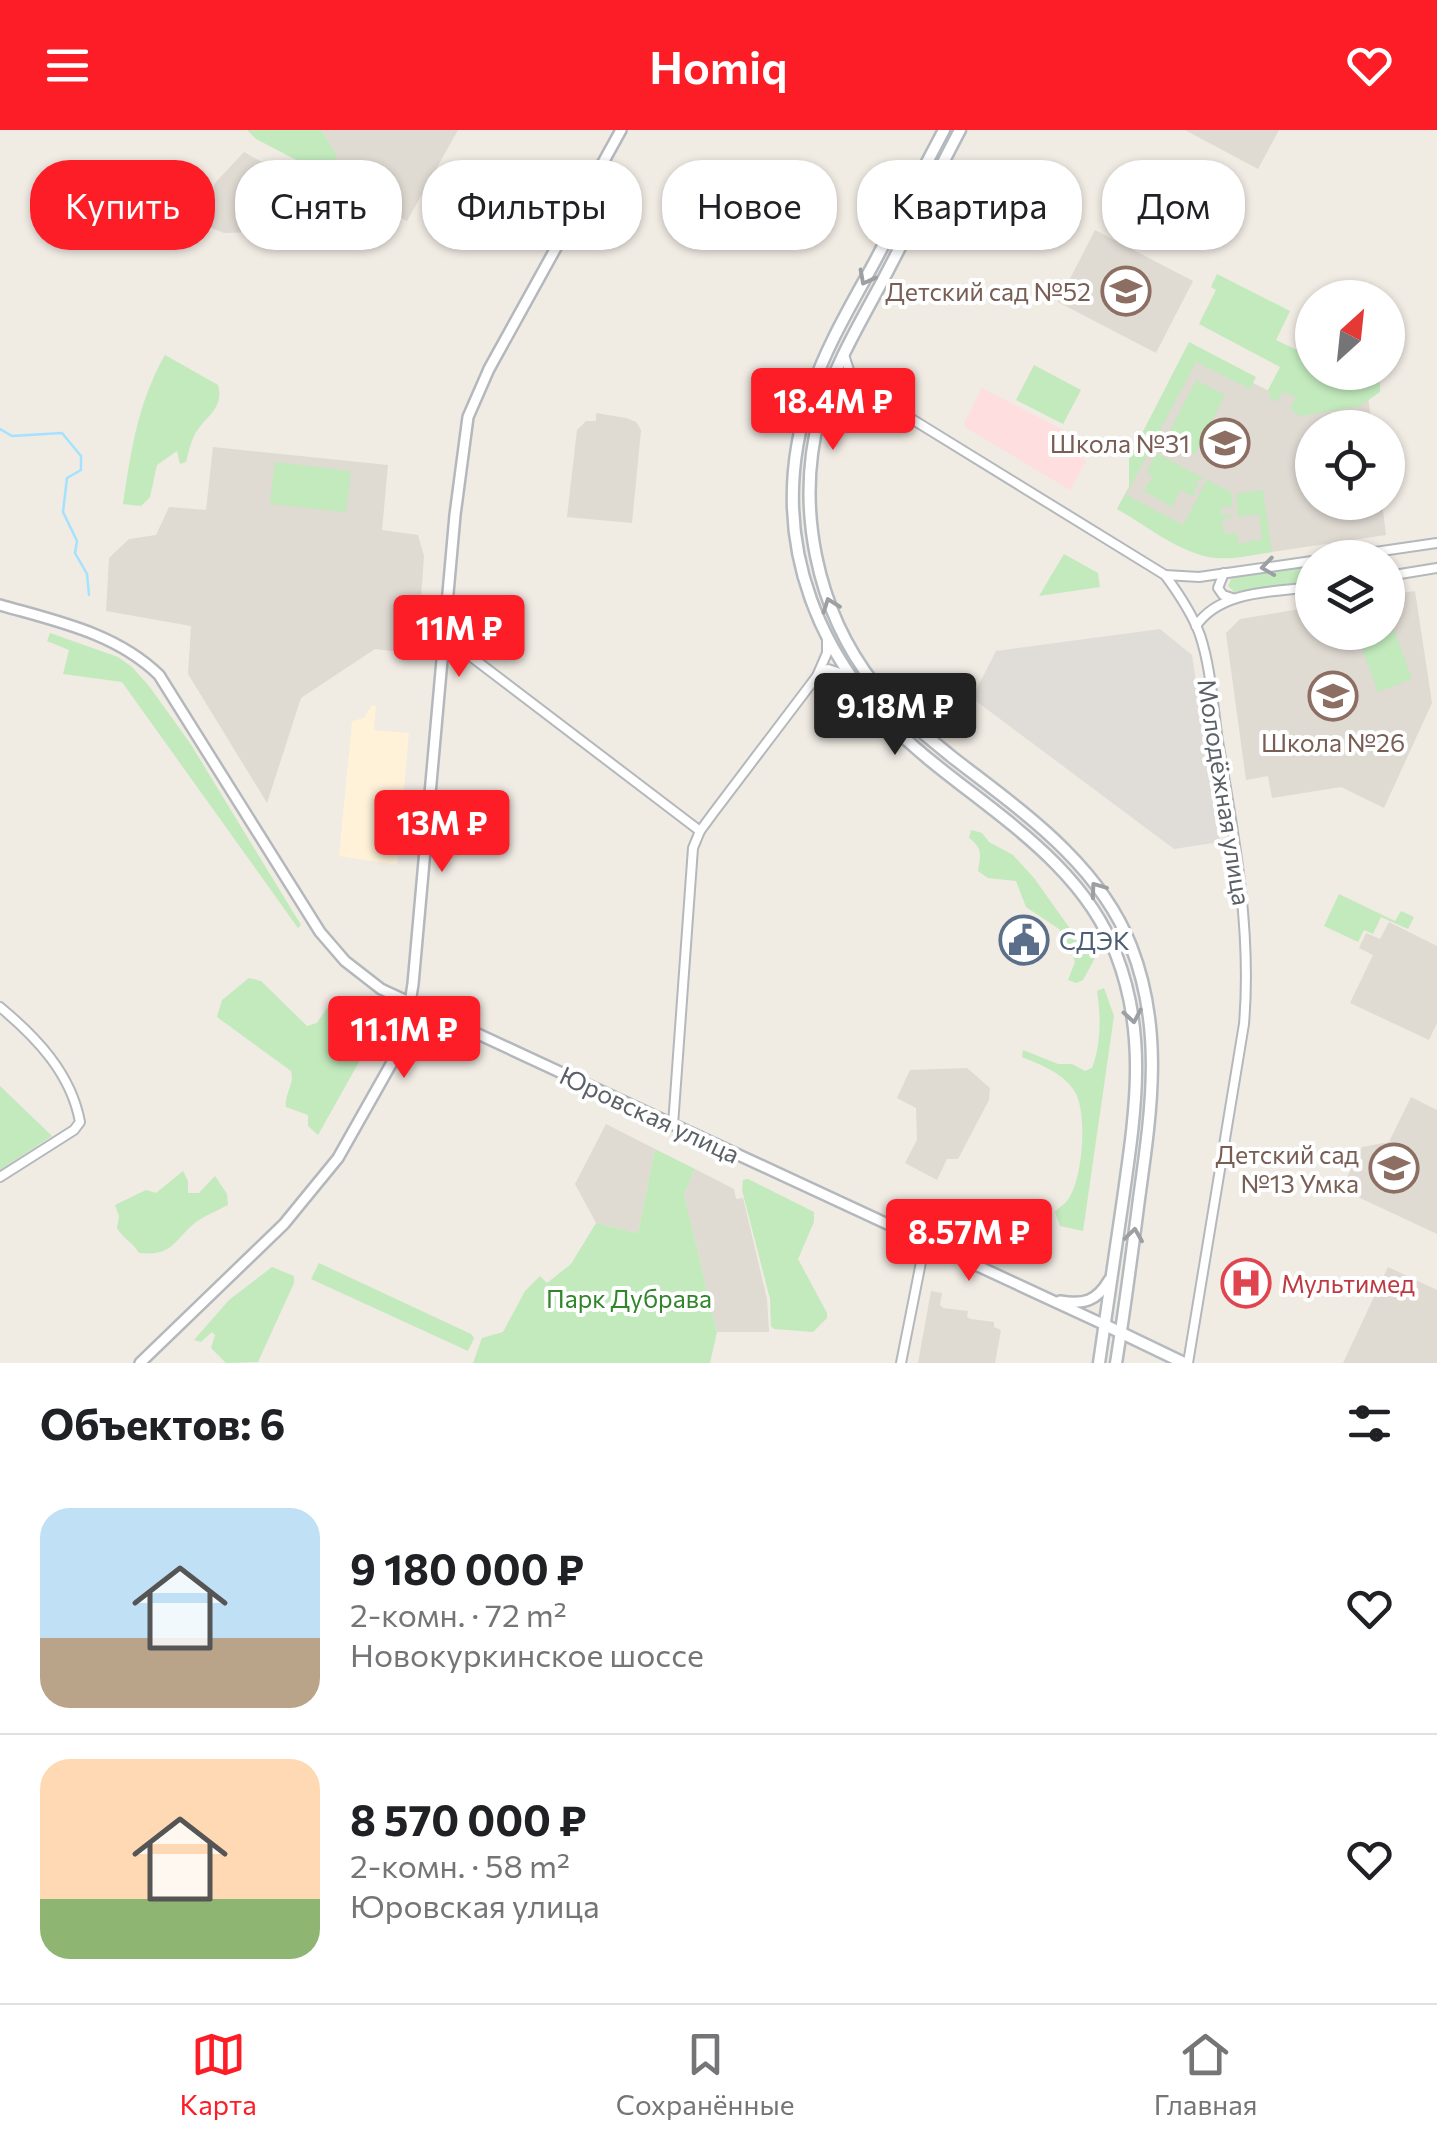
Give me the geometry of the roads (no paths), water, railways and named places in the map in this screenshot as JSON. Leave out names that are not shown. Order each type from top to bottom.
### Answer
[{"type":"main road","points":[[944,130],[812,388],[799,438],[794,491],[798,544],[810,599],[849,676],[893,729],[1035,844],[1078,888],[1114,948],[1135,1022],[1136,1110],[1099,1363]]},
{"type":"main road","points":[[960,130],[844,354],[821,412],[810,489],[810,519],[820,574],[836,620],[875,686],[905,717],[1046,831],[1094,882],[1130,944],[1152,1024],[1154,1076],[1116,1363]]},
{"type":"main road","points":[[1105,1324],[1186,1363]]},
{"type":"street","points":[[140,1363],[284,1224],[327,1172],[399,1050],[410,1004],[460,471],[472,406],[621,130]]},
{"type":"street","name":"Молодёжная улица","points":[[844,354],[850,373],[868,392],[1166,575],[1196,626],[1230,812],[1246,933],[1246,984],[1241,1042],[1186,1363]]},
{"type":"street","points":[[821,412],[842,391],[868,392]]},
{"type":"street","points":[[1405,548],[1437,543]]},
{"type":"street","points":[[1166,575],[1181,578],[1295,563]]},
{"type":"street","points":[[1405,573],[1437,568]]},
{"type":"street","points":[[1224,573],[1218,588],[1232,598]]},
{"type":"street","points":[[1196,626],[1203,616],[1232,598],[1295,589]]},
{"type":"street","name":"Юровская улица","points":[[0,604],[94,634],[146,662],[167,686],[320,932],[365,978],[410,1004],[1105,1324]]},
{"type":"street","points":[[444,636],[700,830]]},
{"type":"street","points":[[674,1125],[694,848],[700,830],[816,676],[827,652],[827,639]]},
{"type":"street","points":[[816,676],[828,669],[849,676]]},
{"type":"street","points":[[893,729],[904,728],[905,717]]},
{"type":"street","points":[[1035,844],[1034,831],[1046,831]]},
{"type":"street","points":[[0,1007],[54,1062],[67,1084],[80,1122],[74,1130],[0,1177]]},
{"type":"street","points":[[1136,1110],[1142,1119],[1151,1112]]},
{"type":"street","points":[[901,1363],[925,1242]]},
{"type":"street","points":[[1048,1299],[1076,1303],[1092,1300],[1113,1273]]},
{"type":"waterway","points":[[0,429],[12,436],[62,433],[81,456],[81,470],[67,478],[63,512],[77,541],[75,553],[87,574],[89,595]]},
{"type":"place","name":"Детский сад №52","points":[[1126,291]]},
{"type":"place","name":"Школа №31","points":[[1225,443]]},
{"type":"place","name":"Школа №26","points":[[1333,696]]},
{"type":"place","name":"СДЭК","points":[[1024,940]]},
{"type":"place","name":"Детский сад №13 Умка","points":[[1394,1168]]},
{"type":"place","name":"Мультимед","points":[[1246,1283]]},
{"type":"park label","name":"Парк Дубрава","points":[[629,1298]]}]
